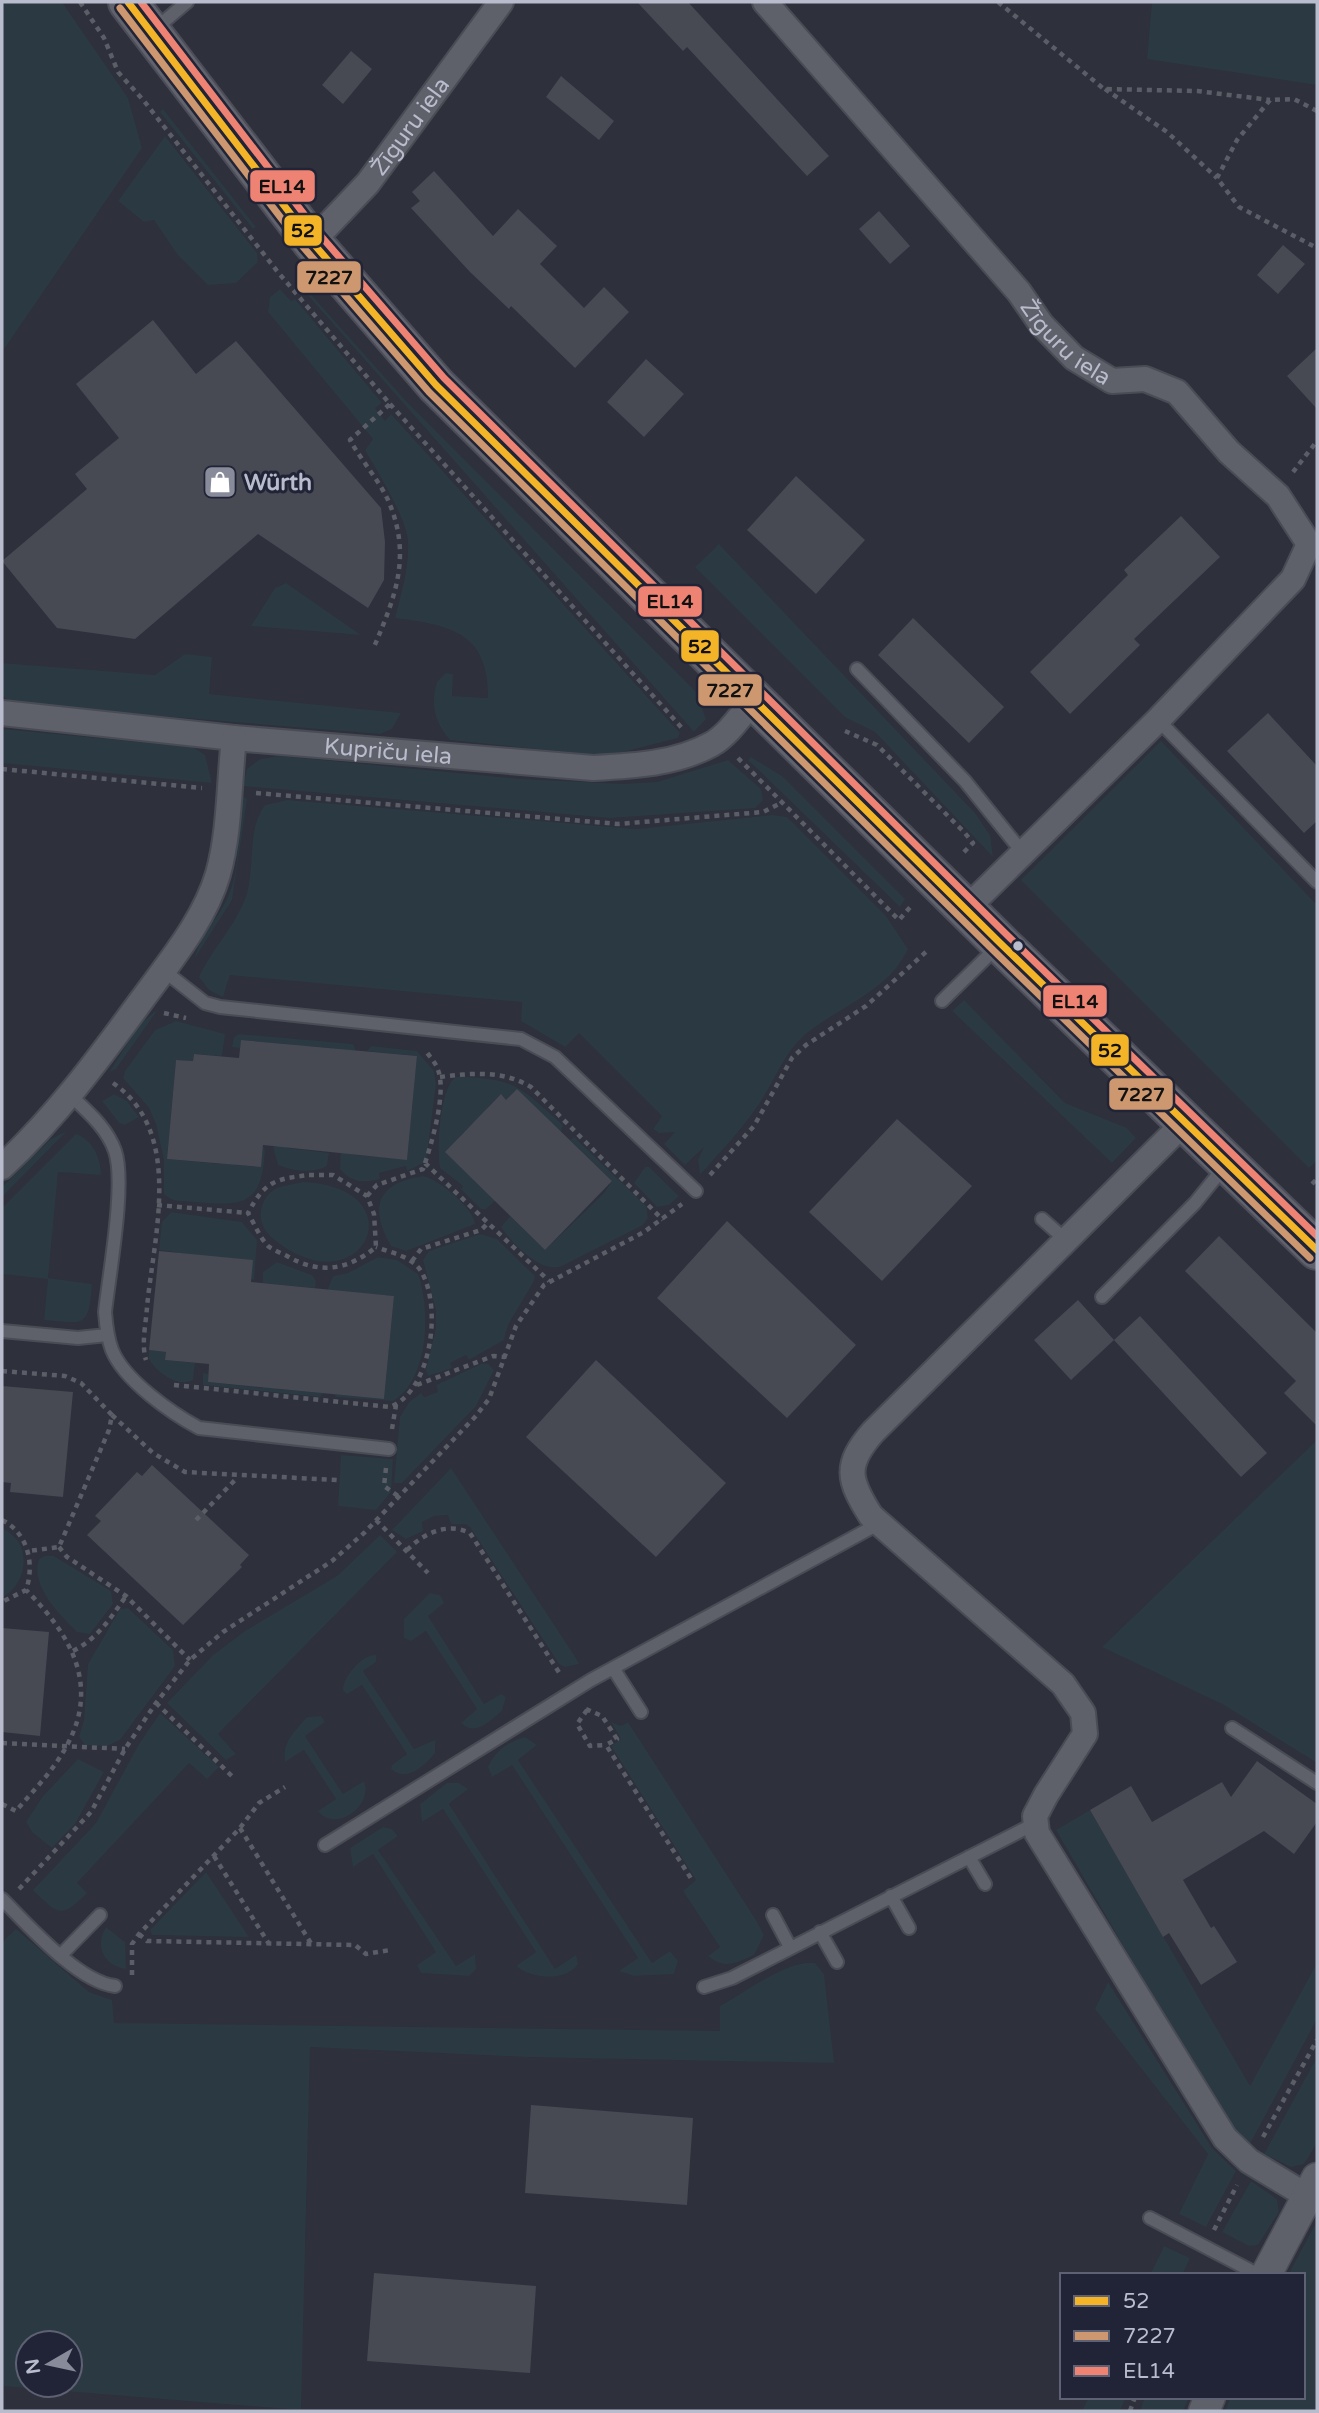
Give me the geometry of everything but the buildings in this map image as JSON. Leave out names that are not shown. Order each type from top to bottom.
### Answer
[{"type":"main road","points":[[128,2],[312,242],[436,385],[1000,943],[1317,1250]]},
{"type":"street","name":"Žīguru iela","points":[[312,242],[368,183],[501,2]]},
{"type":"street","name":"Žīguru iela","points":[[765,2],[1019,292],[1041,324],[1074,358],[1112,381],[1144,379],[1177,392],[1229,452],[1278,496],[1309,544],[1293,579],[1158,720],[966,909]]},
{"type":"street","name":"Kupriču iela","points":[[2,713],[234,738],[593,768],[638,766],[681,756],[712,744],[727,732],[754,700]]},
{"type":"street","points":[[2,1167],[71,1097],[163,971],[208,903],[218,873],[234,738]]},
{"type":"street","points":[[1185,1122],[856,1452],[851,1474],[856,1493],[880,1523],[1063,1684],[1083,1713],[1085,1734],[1045,1795],[1035,1816],[1037,1833],[1214,2123],[1237,2152],[1312,2187],[1267,2273]]},
{"type":"lane","points":[[151,33],[187,2]]},
{"type":"lane","points":[[857,669],[965,781],[1023,853]]},
{"type":"lane","points":[[1158,720],[1317,882]]},
{"type":"lane","points":[[942,1001],[1000,943]]},
{"type":"lane","points":[[163,971],[205,1003],[220,1007],[521,1039],[555,1057],[696,1191]]},
{"type":"lane","points":[[71,1097],[105,1131],[115,1151],[120,1174],[105,1312],[107,1335],[113,1353],[145,1390],[175,1416],[199,1429],[389,1449]]},
{"type":"lane","points":[[1102,1297],[1195,1203],[1227,1163]]},
{"type":"lane","points":[[1042,1219],[1066,1241]]},
{"type":"lane","points":[[2,1331],[78,1338],[107,1335]]},
{"type":"lane","points":[[325,1845],[574,1690],[880,1523]]},
{"type":"lane","points":[[613,1668],[641,1713]]},
{"type":"lane","points":[[1232,1728],[1317,1783]]},
{"type":"lane","points":[[704,1987],[732,1978],[1036,1823]]},
{"type":"lane","points":[[969,1857],[985,1884]]},
{"type":"lane","points":[[891,1896],[909,1928]]},
{"type":"lane","points":[[4,1901],[61,1955],[92,1979],[101,1984],[115,1986]]},
{"type":"lane","points":[[61,1955],[100,1915]]},
{"type":"lane","points":[[773,1915],[790,1947]]},
{"type":"lane","points":[[820,1932],[837,1962]]},
{"type":"lane","points":[[1150,2218],[1255,2273]]},
{"type":"path","points":[[80,2],[103,38],[118,72],[144,101],[277,271],[390,404],[689,735],[738,758],[899,920],[912,905]]},
{"type":"path","points":[[998,2],[1104,89],[1167,132],[1217,178],[1239,208],[1317,248]]},
{"type":"path","points":[[1104,89],[1197,91],[1270,100],[1294,99],[1317,111]]},
{"type":"path","points":[[1217,178],[1237,140],[1270,100]]},
{"type":"path","points":[[374,647],[397,594],[402,546],[387,499],[350,440],[390,404]]},
{"type":"path","points":[[1278,496],[1309,448],[1317,441]]},
{"type":"path","points":[[845,731],[877,745],[964,832],[973,843],[961,856]]},
{"type":"path","points":[[2,769],[618,824],[763,811],[783,802]]},
{"type":"path","points":[[4,1901],[91,1812],[125,1749],[190,1660],[223,1632],[332,1561],[376,1520],[475,1417],[489,1399],[516,1326],[549,1281],[663,1220],[696,1191],[754,1126],[792,1058],[806,1045],[866,1006],[928,951]]},
{"type":"path","points":[[163,1013],[191,1019]]},
{"type":"path","points":[[367,1196],[377,1185],[423,1169],[435,1134],[440,1077],[426,1051],[415,1046]]},
{"type":"path","points":[[440,1077],[492,1074],[514,1077],[531,1087],[663,1220]]},
{"type":"path","points":[[113,1083],[135,1101],[150,1124],[157,1146],[157,1205],[145,1329],[144,1354],[148,1367]]},
{"type":"path","points":[[425,1164],[549,1281]]},
{"type":"path","points":[[248,1213],[267,1186],[282,1178],[333,1175],[367,1196],[374,1214],[376,1247]]},
{"type":"path","points":[[1312,1184],[1317,1179]]},
{"type":"path","points":[[157,1205],[248,1213]]},
{"type":"path","points":[[248,1213],[267,1245],[293,1260],[323,1270],[339,1268],[362,1259],[376,1247]]},
{"type":"path","points":[[412,1261],[421,1249],[481,1230],[487,1224]]},
{"type":"path","points":[[171,1384],[182,1388],[390,1407],[404,1402],[417,1385],[432,1324],[430,1295],[422,1272],[412,1261],[376,1247]]},
{"type":"path","points":[[417,1385],[493,1356],[505,1357]]},
{"type":"path","points":[[2,1371],[73,1379],[81,1383],[153,1453],[186,1472],[237,1477],[337,1480]]},
{"type":"path","points":[[59,1547],[109,1430],[111,1415]]},
{"type":"path","points":[[196,1520],[237,1477]]},
{"type":"path","points":[[2,1520],[9,1524],[29,1551],[33,1572],[26,1590],[2,1602]]},
{"type":"path","points":[[376,1520],[428,1573]]},
{"type":"path","points":[[407,1549],[429,1533],[444,1529],[461,1529],[470,1533],[545,1652],[587,1710],[602,1716],[617,1739],[606,1745],[590,1746],[577,1724],[587,1710]]},
{"type":"path","points":[[59,1547],[67,1557],[126,1596],[190,1660]]},
{"type":"path","points":[[29,1551],[59,1547]]},
{"type":"path","points":[[2,1804],[16,1811],[66,1747],[79,1707],[80,1690],[73,1651],[61,1627],[26,1590]]},
{"type":"path","points":[[73,1651],[91,1642],[126,1596]]},
{"type":"path","points":[[156,1703],[234,1777]]},
{"type":"path","points":[[2,1743],[125,1749]]},
{"type":"path","points":[[606,1745],[692,1880]]},
{"type":"path","points":[[133,1987],[132,1944],[139,1934],[240,1828],[259,1803],[285,1787]]},
{"type":"path","points":[[240,1828],[312,1945]]},
{"type":"path","points":[[214,1856],[269,1944]]},
{"type":"path","points":[[139,1934],[147,1941],[355,1945],[366,1954],[390,1950]]},
{"type":"shaded area","points":[[2,2],[62,2],[128,98],[142,148],[2,352]]},
{"type":"shaded area","points":[[1152,2],[1317,2],[1317,85],[1147,59]]},
{"type":"shaded area","points":[[163,109],[256,227],[253,229],[160,112]]},
{"type":"shaded area","points":[[165,136],[257,253],[258,262],[236,283],[208,285],[177,254],[154,220],[144,222],[118,201]]},
{"type":"shaded area","points":[[280,289],[291,301],[295,299],[382,403],[375,408],[385,421],[391,414],[680,733],[678,738],[607,756],[450,740],[435,713],[437,682],[446,673],[453,674],[452,696],[488,698],[487,676],[482,659],[474,646],[463,636],[449,629],[395,618],[407,562],[407,533],[391,496],[365,450],[373,439],[268,312],[270,297]]},
{"type":"shaded area","points":[[307,290],[406,401],[696,692],[706,719],[694,732],[305,292]]},
{"type":"shaded area","points":[[719,544],[975,813],[990,835],[993,857],[875,732],[845,717],[695,567]]},
{"type":"shaded area","points":[[286,583],[361,635],[251,626],[275,588]]},
{"type":"shaded area","points":[[185,654],[212,657],[209,694],[401,713],[392,729],[380,734],[14,704],[2,696],[2,663],[155,675]]},
{"type":"shaded area","points":[[2,729],[193,747],[205,755],[212,783],[2,763]]},
{"type":"shaded area","points":[[1161,741],[1317,905],[1317,1161],[1309,1168],[1021,880]]},
{"type":"shaded area","points":[[280,756],[521,779],[623,784],[657,782],[728,760],[761,789],[763,800],[755,808],[610,818],[243,786],[247,769],[260,759]]},
{"type":"shaded area","points":[[751,757],[782,776],[905,899],[900,907],[748,760]]},
{"type":"shaded area","points":[[241,795],[247,799],[232,900],[195,958],[201,942],[227,899],[235,875]]},
{"type":"shaded area","points":[[287,800],[636,829],[773,815],[787,817],[886,916],[908,949],[900,963],[878,986],[811,1030],[794,1046],[752,1114],[700,1175],[698,1160],[704,1147],[685,1165],[664,1144],[675,1132],[659,1133],[653,1129],[662,1116],[579,1033],[565,1047],[521,1021],[522,1002],[230,975],[223,997],[209,990],[199,977],[243,905],[259,814],[265,805]]},
{"type":"shaded area","points":[[964,1000],[1065,1103],[1127,1128],[1136,1138],[1112,1163],[952,1011]]},
{"type":"shaded area","points":[[159,1008],[116,1069],[109,1072],[140,1024]]},
{"type":"shaded area","points":[[176,1021],[225,1034],[222,1056],[194,1054],[193,1061],[176,1060],[167,1159],[220,1164],[221,1156],[236,1165],[260,1167],[263,1146],[265,1150],[260,1182],[255,1192],[239,1202],[227,1204],[179,1201],[164,1194],[164,1160],[156,1124],[149,1108],[123,1078],[125,1071],[155,1030]]},
{"type":"shaded area","points":[[239,1034],[353,1044],[356,1051],[310,1046],[308,1065],[294,1045],[242,1040],[240,1048],[232,1047],[234,1037]]},
{"type":"shaded area","points":[[371,1046],[417,1051],[434,1071],[436,1084],[426,1162],[407,1171],[406,1166],[379,1173],[380,1179],[363,1181],[349,1177],[340,1169],[341,1145],[355,1155],[407,1159],[417,1056],[367,1051]]},
{"type":"shaded area","points":[[456,1077],[505,1082],[516,1087],[537,1102],[563,1125],[560,1135],[517,1089],[506,1100],[500,1095],[487,1108],[492,1113],[472,1124],[458,1138],[496,1200],[486,1209],[481,1209],[461,1189],[463,1186],[440,1168],[439,1134],[443,1105],[446,1092]]},
{"type":"shaded area","points":[[114,1094],[127,1101],[139,1117],[125,1125],[119,1123],[102,1101]]},
{"type":"shaded area","points":[[67,1131],[2,1197],[2,1187],[51,1139]]},
{"type":"shaded area","points":[[76,1134],[95,1150],[101,1175],[58,1172],[48,1278],[92,1284],[89,1309],[82,1320],[76,1322],[44,1320],[48,1279],[2,1274],[2,1208]]},
{"type":"shaded area","points":[[288,1137],[287,1148],[329,1153],[327,1166],[302,1171],[278,1165],[273,1147],[281,1145]]},
{"type":"shaded area","points":[[574,1137],[646,1206],[648,1218],[643,1225],[560,1267],[552,1267],[527,1255],[501,1227],[510,1216],[545,1250],[604,1193],[612,1181],[570,1140]]},
{"type":"shaded area","points":[[645,1167],[649,1167],[679,1196],[669,1205],[657,1207],[634,1183]]},
{"type":"shaded area","points":[[423,1176],[437,1182],[455,1196],[469,1211],[475,1224],[406,1251],[391,1246],[380,1219],[382,1199],[396,1184]]},
{"type":"shaded area","points":[[303,1182],[339,1189],[361,1204],[369,1222],[365,1240],[352,1255],[331,1262],[303,1257],[266,1231],[261,1211],[266,1198],[277,1188]]},
{"type":"shaded area","points":[[171,1212],[242,1222],[257,1240],[254,1280],[175,1252],[159,1250],[162,1222]]},
{"type":"shaded area","points":[[480,1234],[497,1239],[535,1276],[534,1281],[508,1325],[504,1340],[469,1360],[466,1355],[450,1363],[452,1368],[428,1376],[426,1370],[436,1328],[436,1310],[423,1260],[429,1251]]},
{"type":"shaded area","points":[[378,1257],[397,1260],[418,1274],[425,1306],[424,1343],[420,1361],[405,1391],[393,1401],[336,1397],[334,1394],[384,1399],[394,1296],[327,1291],[333,1276],[348,1273]]},
{"type":"shaded area","points":[[277,1262],[312,1275],[316,1281],[315,1288],[263,1283],[263,1272]]},
{"type":"shaded area","points":[[149,1350],[166,1352],[165,1360],[195,1363],[193,1380],[175,1381],[162,1374],[149,1359]]},
{"type":"shaded area","points":[[481,1364],[488,1364],[494,1370],[476,1406],[402,1483],[394,1483],[400,1417],[409,1402],[421,1393],[424,1397],[438,1392],[436,1385]]},
{"type":"shaded area","points":[[278,1371],[277,1389],[323,1393],[320,1397],[203,1385],[203,1373],[208,1374],[208,1382],[262,1388]]},
{"type":"shaded area","points":[[1317,1440],[1317,1763],[1224,1705],[1102,1647]]},
{"type":"shaded area","points":[[341,1455],[393,1459],[391,1492],[376,1510],[338,1506]]},
{"type":"shaded area","points":[[451,1468],[579,1664],[565,1667],[559,1664],[470,1527],[465,1524],[451,1524],[448,1515],[434,1516],[422,1522],[423,1531],[406,1539],[392,1530]]},
{"type":"shaded area","points":[[2,1528],[12,1534],[19,1543],[24,1563],[18,1583],[2,1598]]},
{"type":"shaded area","points":[[380,1535],[397,1552],[218,1734],[236,1754],[226,1760],[167,1703],[213,1655],[245,1631],[337,1576]]},
{"type":"shaded area","points":[[54,1556],[111,1591],[113,1604],[90,1634],[77,1632],[62,1617],[42,1589],[37,1569],[39,1559]]},
{"type":"shaded area","points":[[430,1593],[440,1595],[444,1603],[428,1616],[484,1704],[501,1694],[506,1697],[502,1711],[477,1728],[466,1727],[461,1723],[477,1709],[426,1631],[411,1641],[404,1638],[404,1619]]},
{"type":"shaded area","points":[[128,1608],[173,1650],[175,1666],[120,1740],[107,1746],[85,1745],[79,1737],[84,1720],[88,1664],[120,1609]]},
{"type":"shaded area","points":[[376,1655],[376,1662],[363,1671],[414,1749],[435,1740],[435,1753],[426,1763],[409,1774],[397,1773],[391,1769],[392,1765],[407,1754],[362,1685],[347,1694],[343,1690],[346,1678],[355,1667],[365,1658]]},
{"type":"shaded area","points":[[160,1713],[219,1767],[207,1779],[189,1763],[77,1883],[87,1893],[65,1910],[54,1909],[33,1890],[96,1823],[139,1744]]},
{"type":"shaded area","points":[[321,1716],[325,1722],[305,1736],[343,1794],[364,1781],[366,1791],[363,1800],[351,1814],[342,1818],[325,1817],[318,1811],[336,1799],[304,1750],[285,1762],[285,1749],[294,1733],[307,1717]]},
{"type":"shaded area","points":[[611,1722],[621,1726],[628,1722],[756,1920],[764,1935],[754,1955],[736,1963],[725,1964],[708,1956],[720,1947],[683,1891],[696,1880],[611,1746],[621,1739]]},
{"type":"shaded area","points":[[525,1737],[537,1745],[518,1760],[652,1963],[670,1951],[678,1961],[674,1974],[634,1976],[619,1971],[638,1958],[512,1765],[492,1777],[488,1767],[498,1751]]},
{"type":"shaded area","points":[[78,1759],[104,1772],[75,1824],[52,1848],[33,1833],[26,1822],[43,1796]]},
{"type":"shaded area","points":[[447,1783],[459,1783],[468,1789],[449,1804],[555,1969],[576,1955],[578,1964],[573,1970],[548,1977],[530,1974],[516,1966],[536,1952],[443,1809],[422,1822],[420,1804]]},
{"type":"shaded area","points":[[1090,1810],[1250,2086],[1317,1963],[1317,2019],[1250,2144],[1235,2132],[1220,2112],[1056,1830]]},
{"type":"shaded area","points":[[383,1827],[392,1829],[398,1836],[378,1850],[456,1966],[475,1954],[476,1969],[469,1976],[421,1973],[417,1965],[436,1952],[373,1854],[353,1867],[350,1848]]},
{"type":"shaded area","points":[[206,1872],[249,1937],[152,1935],[150,1930]]},
{"type":"shaded area","points":[[106,1927],[125,1942],[126,1969],[112,1964],[103,1954],[101,1941]]},
{"type":"shaded area","points":[[16,1929],[89,1992],[112,2000],[114,2023],[720,2031],[720,2006],[779,1971],[804,1963],[815,1963],[824,1974],[834,2063],[527,2057],[310,2047],[301,2410],[84,2393],[84,2329],[14,2329],[14,2387],[2,2386],[2,1942]]},
{"type":"shaded area","points":[[1108,1982],[1212,2148],[1236,2171],[1206,2227],[1179,2214],[1208,2154],[1095,2009]]},
{"type":"shaded area","points":[[1317,2057],[1317,2143],[1304,2164],[1291,2167],[1264,2154]]},
{"type":"shaded area","points":[[1251,2181],[1277,2199],[1279,2212],[1258,2245],[1249,2246],[1222,2232]]},
{"type":"shaded area","points":[[1317,2221],[1317,2411],[1225,2411],[1230,2399],[1305,2399],[1305,2273],[1289,2273]]},
{"type":"shaded area","points":[[1164,2246],[1190,2258],[1183,2273],[1151,2273]]},
{"type":"shaded area","points":[[1088,2399],[1125,2399],[1120,2411],[1082,2411]]},
{"type":"shaded area","points":[[1144,2399],[1188,2399],[1183,2411],[1140,2411]]},
{"type":"transit line","name":"52","points":[[128,2],[312,242],[436,385],[1000,943],[1317,1250]]},
{"type":"transit line","name":"EL14","points":[[141,2],[320,235],[444,378],[1007,935],[1317,1236]]},
{"type":"transit line","name":"7227","points":[[120,8],[304,248],[429,392],[993,950],[1310,1258]]},
{"type":"place","name":"Würth","points":[[220,482]]}]
